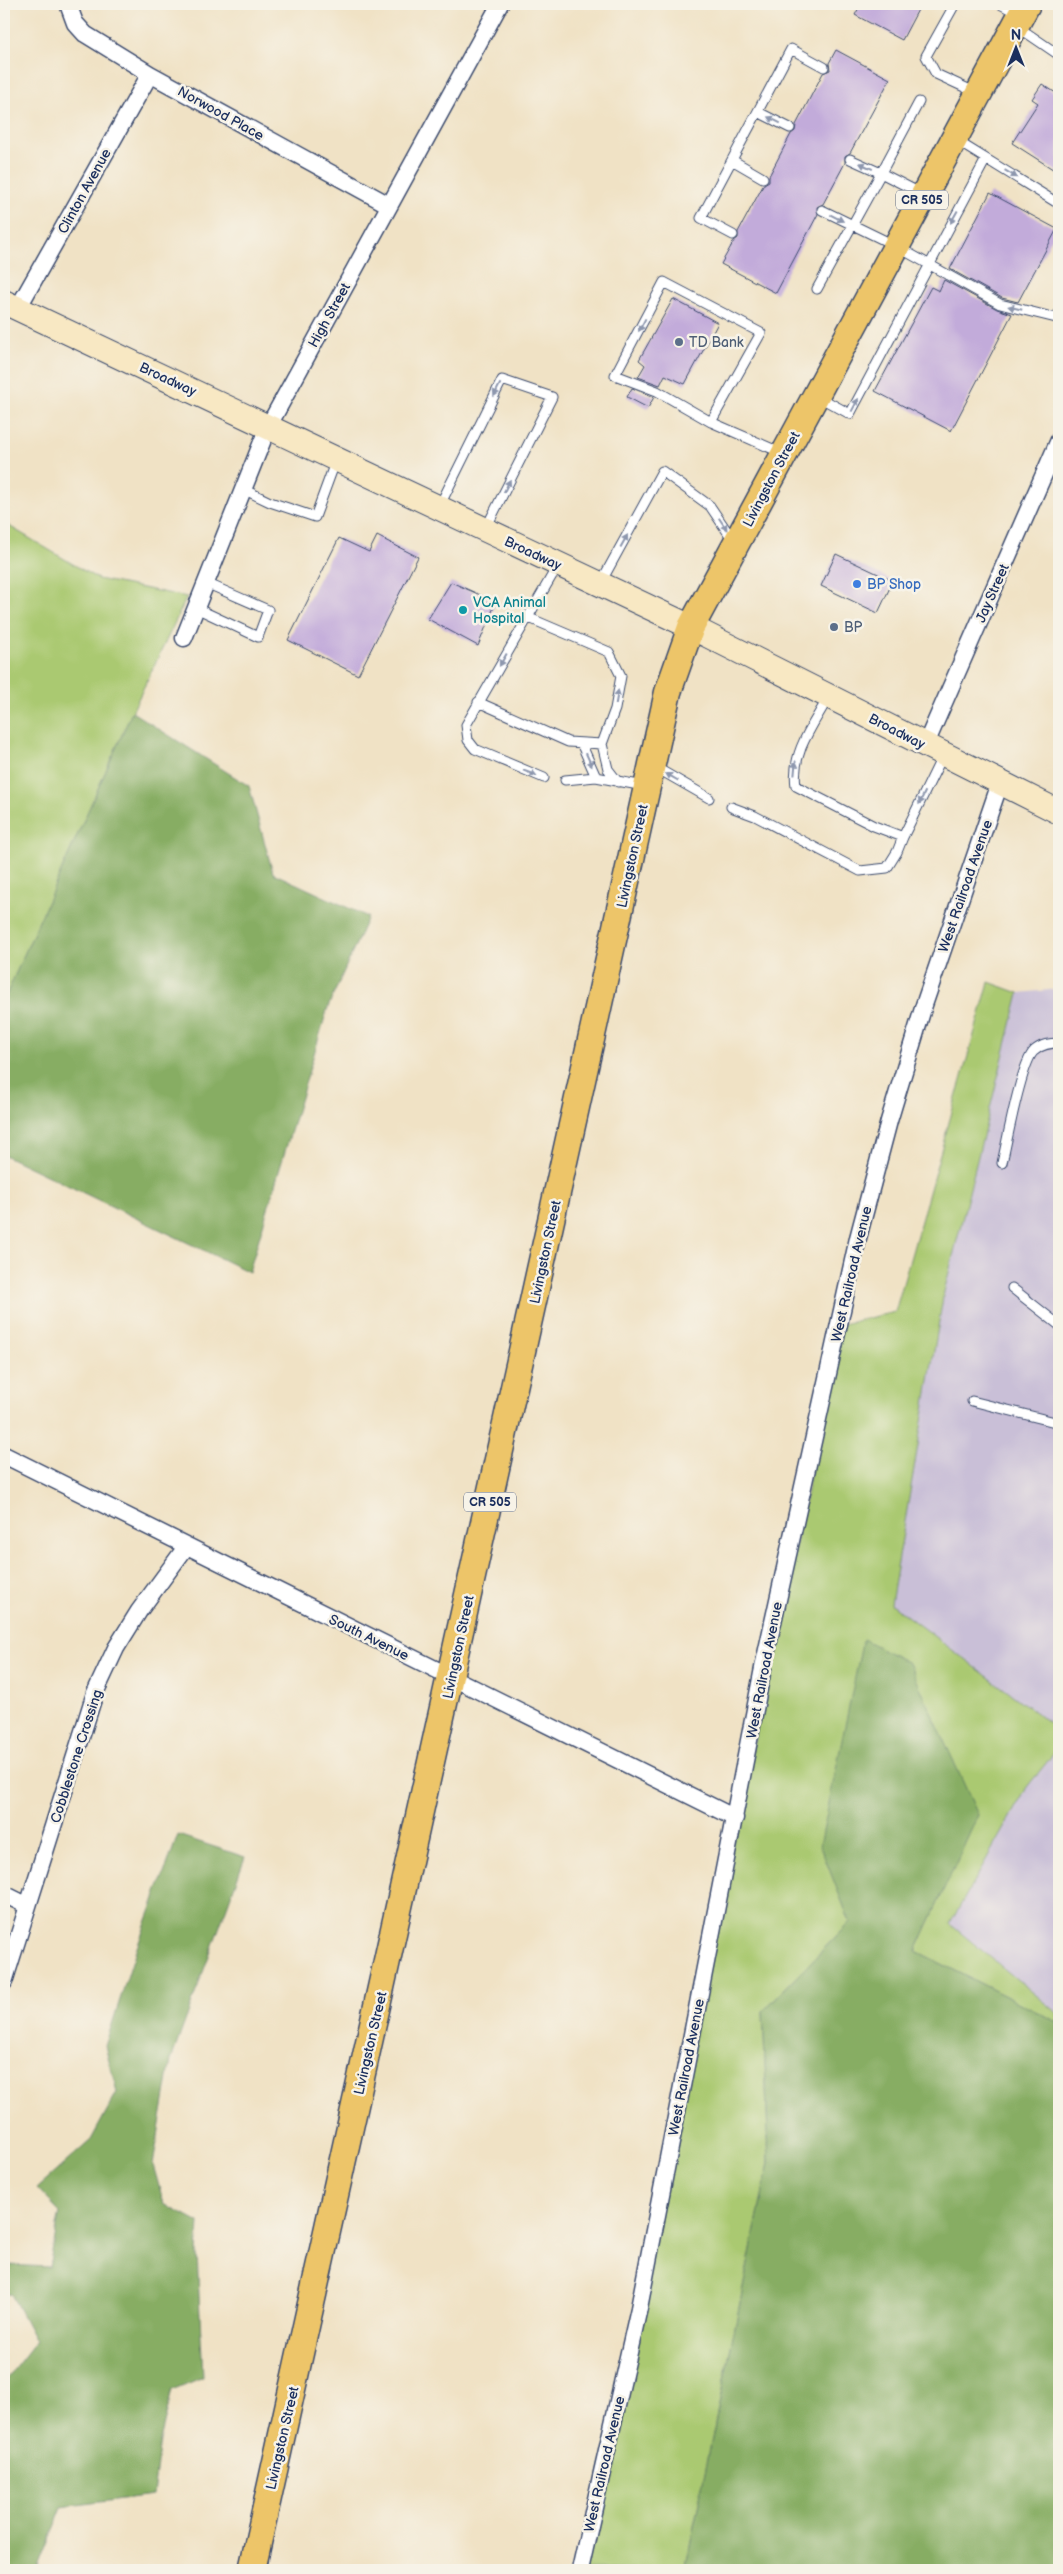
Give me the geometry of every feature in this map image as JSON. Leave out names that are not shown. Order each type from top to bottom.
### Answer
[{"type":"main road","name":"Livingston Street","points":[[252,2570],[668,692],[691,628],[979,94],[1016,12]]},
{"type":"street","name":"Norwood Place","points":[[68,4],[75,23],[85,34],[150,74],[389,206]]},
{"type":"street","name":"High Street","points":[[184,638],[268,427],[500,4]]},
{"type":"street","name":"Clinton Avenue","points":[[11,305],[150,74]]},
{"type":"street","name":"Broadway","points":[[11,305],[691,628],[1059,812]]},
{"type":"street","name":"Jay Street","points":[[934,750],[1059,440]]},
{"type":"street","name":"West Railroad Avenue","points":[[580,2570],[639,2308],[764,1663],[804,1474],[863,1220],[889,1121],[924,1005],[1000,782]]},
{"type":"street","name":"South Avenue","points":[[4,1455],[735,1818]]},
{"type":"street","name":"Cobblestone Crossing","points":[[4,1982],[95,1693],[120,1640],[186,1546]]},
{"type":"street","points":[[4,1894],[28,1906]]},
{"type":"lane","points":[[954,4],[926,56],[936,74],[979,94]]},
{"type":"lane","points":[[1016,12],[1057,53]]},
{"type":"lane","points":[[1057,53],[1059,43]]},
{"type":"lane","points":[[733,235],[701,218],[792,49],[824,67]]},
{"type":"lane","points":[[817,289],[882,173],[919,102]]},
{"type":"lane","points":[[758,112],[790,128]]},
{"type":"lane","points":[[954,139],[1059,204]]},
{"type":"lane","points":[[850,158],[924,195]]},
{"type":"lane","points":[[816,396],[850,414],[986,159]]},
{"type":"lane","points":[[732,160],[763,178]]},
{"type":"lane","points":[[822,210],[896,246],[1000,304],[1056,318],[1059,313]]},
{"type":"lane","points":[[711,422],[761,334],[664,282],[615,374],[657,391],[711,422],[784,454]]},
{"type":"lane","points":[[438,508],[502,380],[552,397],[485,530]]},
{"type":"lane","points":[[243,489],[270,502],[315,517],[336,460]]},
{"type":"lane","points":[[600,584],[662,471],[710,506],[736,544]]},
{"type":"lane","points":[[544,778],[474,749],[468,740],[466,725],[558,564]]},
{"type":"lane","points":[[196,608],[258,637],[268,610],[206,583]]},
{"type":"lane","points":[[527,617],[609,652],[621,676],[615,709],[602,744],[608,769],[618,782]]},
{"type":"lane","points":[[829,697],[796,757],[794,774],[796,786],[874,826],[903,837]]},
{"type":"lane","points":[[478,702],[568,742],[602,744]]},
{"type":"lane","points":[[581,743],[596,777]]},
{"type":"lane","points":[[731,807],[755,816],[860,871],[887,868],[897,852],[903,837],[934,750]]},
{"type":"lane","points":[[565,780],[596,777],[618,782],[649,776],[691,788],[709,798]]},
{"type":"lane","points":[[1002,1164],[1029,1060],[1033,1052],[1047,1043],[1059,1043]]},
{"type":"lane","points":[[1012,1288],[1059,1325]]},
{"type":"lane","points":[[972,1401],[1059,1423]]},
{"type":"shaded area","points":[[1059,989],[1059,1730],[891,1604],[944,1292],[1019,993]]},
{"type":"shaded area","points":[[1059,1747],[1059,2014],[950,1924],[1027,1787]]},
{"type":"green space","points":[[4,523],[98,579],[187,597],[132,712],[4,1000]]},
{"type":"green space","points":[[132,712],[249,786],[273,873],[368,917],[328,1007],[249,1272],[4,1155],[4,1000]]},
{"type":"green space","points":[[989,982],[1019,993],[944,1292],[891,1604],[1059,1730],[1059,1747],[1027,1787],[950,1924],[1059,2014],[1059,2023],[916,1951],[978,1814],[821,1846],[850,1922],[763,2011],[769,2162],[685,2570],[580,2570],[842,1324],[895,1312]]},
{"type":"green space","points":[[863,1639],[909,1663],[978,1815],[916,1951],[1059,2023],[1059,2570],[685,2570],[769,2162],[763,2011],[850,1922],[820,1846]]},
{"type":"green space","points":[[178,1835],[245,1857],[171,2060],[153,2165],[164,2204],[199,2223],[197,2254],[203,2377],[172,2390],[160,2440],[153,2495],[62,2507],[37,2570],[4,2570],[4,2382],[36,2341],[11,2294],[4,2295],[4,2254],[8,2265],[49,2267],[60,2212],[37,2188],[91,2140],[117,2092],[105,2046],[135,1953]]},
{"type":"building","points":[[861,4],[921,4],[902,40],[855,15]]},
{"type":"building","points":[[836,50],[890,79],[850,153],[845,156],[845,163],[823,204],[817,207],[818,214],[776,293],[721,264],[734,241],[738,238],[738,232],[764,184],[769,181],[769,176],[791,134],[795,131],[796,125],[823,73],[830,70],[829,63]]},
{"type":"building","points":[[1042,84],[1059,95],[1059,173],[1012,143],[1038,103],[1032,99]]},
{"type":"building","points":[[990,193],[1057,229],[1018,302],[1002,298],[950,269]]},
{"type":"building","points":[[944,280],[997,309],[1012,314],[951,431],[875,391],[931,287],[939,291]]},
{"type":"building","name":"TD Bank","points":[[673,299],[718,323],[685,384],[665,375],[660,385],[638,377],[645,365],[639,360]]},
{"type":"building","points":[[632,388],[654,397],[648,408],[627,397]]},
{"type":"building","points":[[377,536],[418,557],[358,675],[288,640],[339,538],[369,552]]},
{"type":"building","name":"BP Shop","points":[[836,554],[893,581],[878,613],[821,586]]},
{"type":"building","name":"VCA Animal Hospital","points":[[451,582],[496,602],[478,646],[428,619]]},
{"type":"place","name":"TD Bank","points":[[679,342]]},
{"type":"place","name":"BP Shop","points":[[857,584]]},
{"type":"place","name":"VCA Animal Hospital","points":[[463,610]]},
{"type":"place","name":"BP","points":[[834,627]]}]
